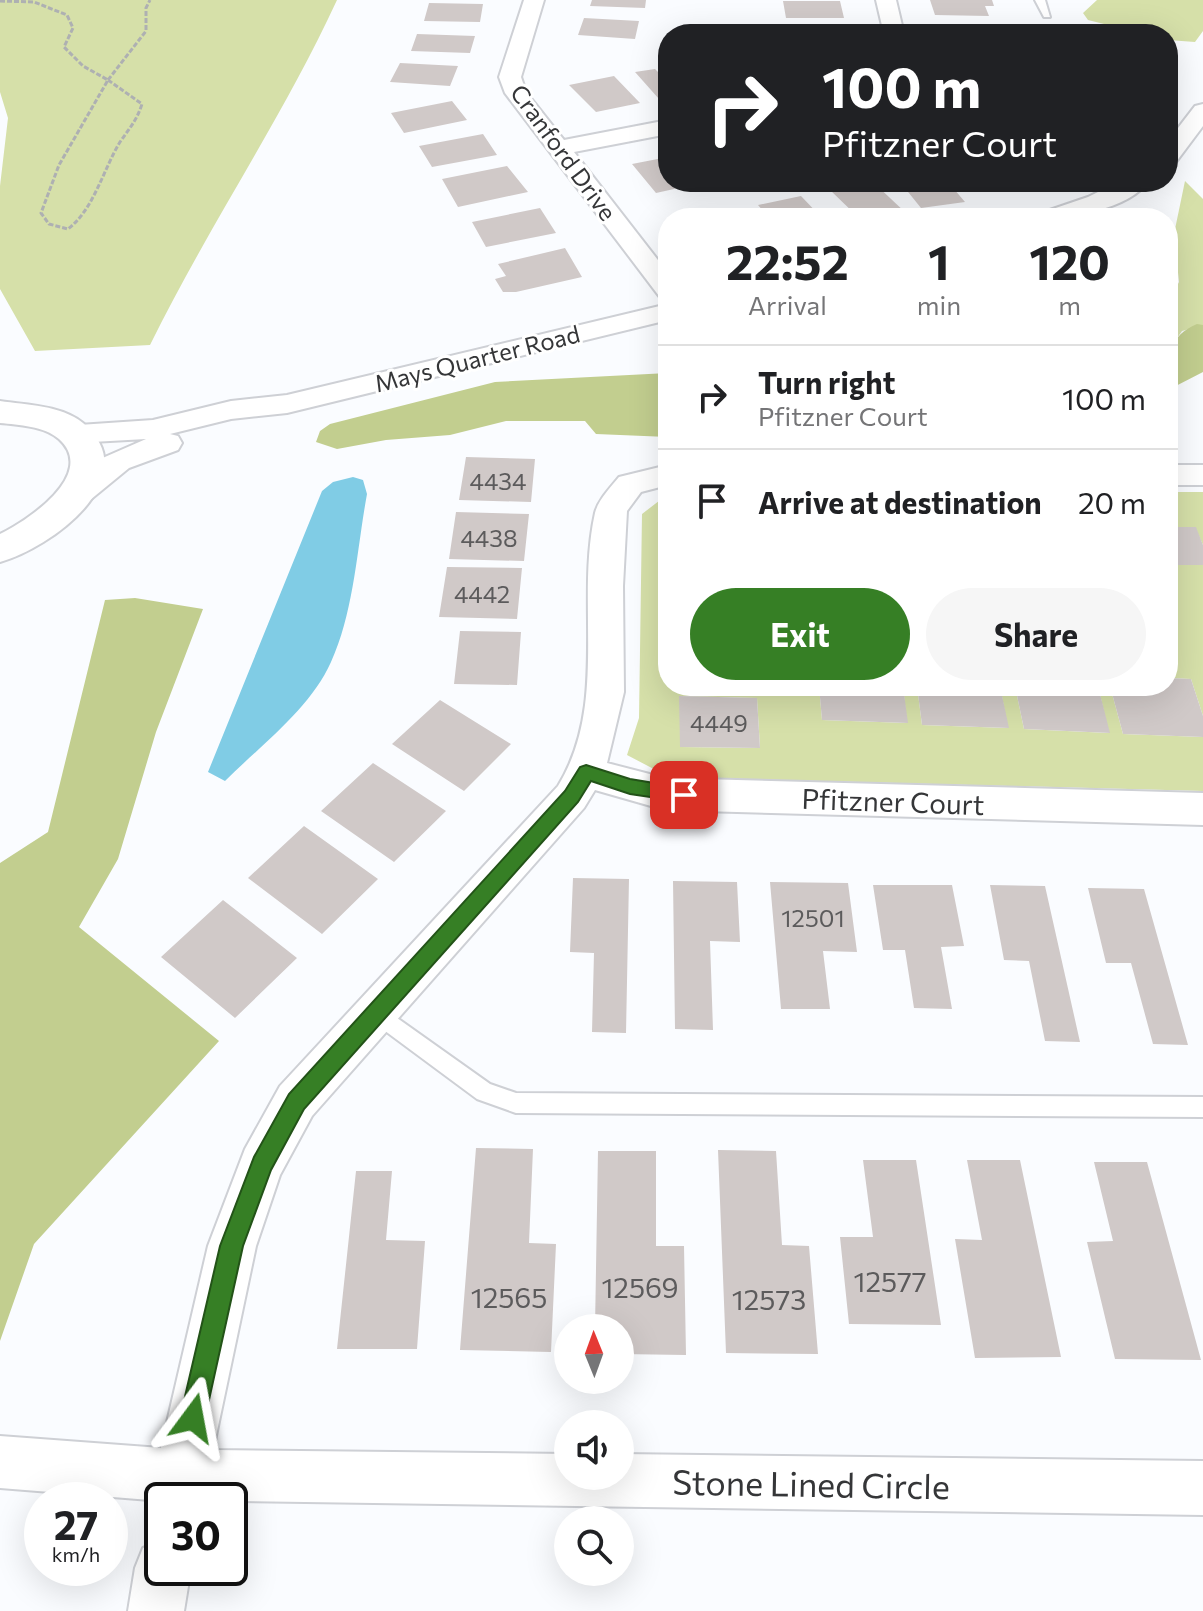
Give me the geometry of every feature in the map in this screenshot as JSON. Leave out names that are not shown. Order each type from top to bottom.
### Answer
[{"type":"street","name":"Cranford Drive","points":[[534,0],[510,77],[516,93],[658,277]]},
{"type":"street","points":[[886,0],[892,24]]},
{"type":"street","points":[[1178,144],[1203,111]]},
{"type":"street","points":[[559,148],[658,129]]},
{"type":"street","points":[[1079,208],[1116,192]]},
{"type":"street","name":"Mays Quarter Road","points":[[74,433],[153,429],[231,410],[287,404],[658,314]]},
{"type":"street","name":"Mays Quarter Road","points":[[79,493],[107,465],[140,450],[238,426],[287,404]]},
{"type":"street","points":[[0,412],[42,416],[74,433],[86,450],[88,471],[79,493],[42,529],[5,555]]},
{"type":"street","points":[[1178,475],[1203,475]]},
{"type":"street","points":[[179,1482],[232,1246],[261,1165],[296,1101],[571,797],[586,772],[606,692],[606,586],[611,510],[630,484],[658,477]]},
{"type":"street","name":"Pfitzner Court","points":[[586,772],[665,794],[1203,809]]},
{"type":"street","name":"Stone Lined Circle","points":[[0,1462],[144,1483]]},
{"type":"street","name":"Stone Lined Circle","points":[[248,1488],[1203,1488]]},
{"type":"street","points":[[156,1611],[160,1586]]},
{"type":"lane","points":[[1040,0],[1047,15]]},
{"type":"lane","points":[[376,1012],[484,1092],[516,1103],[1203,1107]]},
{"type":"path","points":[[0,1],[50,6],[67,15],[73,28],[64,47],[75,62],[108,83],[134,94],[142,104],[137,120],[121,141],[80,220],[68,229],[49,224],[41,213],[54,176],[108,83],[146,31],[146,8],[150,0]]},
{"type":"green space","points":[[0,0],[337,0],[293,88],[150,345],[35,351],[0,289],[0,186],[8,118],[0,92]]},
{"type":"green space","points":[[1097,0],[1203,0],[1203,31],[1195,42],[1178,41],[1178,24],[1104,24],[1088,20],[1083,13]]},
{"type":"green space","points":[[1185,181],[1203,199],[1203,325],[1182,331],[1178,337],[1179,282],[1178,215]]},
{"type":"green space","points":[[1197,324],[1203,325],[1203,372],[1178,385],[1178,337]]},
{"type":"green space","points":[[658,374],[658,437],[596,434],[585,421],[506,421],[450,435],[386,440],[337,449],[316,442],[320,431],[330,424],[495,382]]},
{"type":"green space","points":[[1178,492],[1203,492],[1203,545],[1195,527],[1178,527]]},
{"type":"green space","points":[[658,502],[658,696],[680,696],[820,696],[822,720],[907,723],[904,696],[918,696],[922,725],[1008,728],[1002,696],[1017,696],[1024,729],[1109,733],[1100,696],[1113,696],[1123,734],[1203,737],[1203,791],[669,777],[627,755],[639,718],[642,514]],"holes":[[[680,696],[757,698],[760,748],[680,747]]]},
{"type":"green space","points":[[1178,565],[1203,565],[1203,716],[1191,679],[1178,678]]},
{"type":"green space","points":[[135,598],[203,609],[156,732],[118,859],[79,927],[219,1041],[34,1244],[0,1341],[0,863],[48,832],[105,600]]},
{"type":"water","points":[[353,477],[363,480],[367,494],[350,601],[331,662],[298,711],[225,781],[208,772],[322,491],[333,482]]},
{"type":"building","points":[[592,0],[646,0],[645,8],[590,6]]},
{"type":"building","points":[[930,0],[992,0],[994,6],[985,6],[989,16],[935,15]]},
{"type":"building","points":[[783,1],[840,1],[844,18],[786,18]]},
{"type":"building","points":[[429,3],[483,4],[480,22],[424,21]]},
{"type":"building","points":[[584,18],[639,21],[635,39],[578,35]]},
{"type":"building","points":[[417,34],[475,36],[470,53],[411,51]]},
{"type":"building","points":[[400,63],[458,66],[450,86],[390,82]]},
{"type":"building","points":[[655,69],[658,72],[658,98],[635,72]]},
{"type":"building","points":[[614,76],[640,103],[596,112],[569,85]]},
{"type":"building","points":[[452,101],[467,120],[404,133],[391,113]]},
{"type":"building","points":[[483,134],[497,155],[432,167],[419,146]]},
{"type":"building","points":[[658,159],[658,192],[660,192],[656,193],[632,164]]},
{"type":"building","points":[[507,166],[528,192],[458,207],[442,179]]},
{"type":"building","points":[[832,192],[884,192],[901,208],[849,208]]},
{"type":"building","points":[[908,192],[956,192],[965,202],[921,208]]},
{"type":"building","points":[[801,196],[812,208],[761,208],[758,205]]},
{"type":"building","points":[[540,208],[556,233],[486,247],[472,222]]},
{"type":"building","points":[[565,248],[582,277],[516,292],[503,292],[495,279],[506,276],[498,264]]},
{"type":"building","points":[[466,457],[535,459],[531,502],[459,500]]},
{"type":"building","points":[[456,512],[529,514],[524,561],[449,559]]},
{"type":"building","points":[[1178,527],[1196,527],[1203,545],[1203,565],[1178,565]]},
{"type":"building","points":[[447,567],[522,568],[517,619],[439,617]]},
{"type":"building","points":[[460,631],[521,632],[517,685],[454,684]]},
{"type":"building","points":[[1178,678],[1191,679],[1203,716],[1203,737],[1123,734],[1113,696],[1178,696]]},
{"type":"building","points":[[679,696],[757,698],[760,748],[680,747]]},
{"type":"building","points":[[820,696],[904,696],[908,723],[822,720]]},
{"type":"building","points":[[918,696],[1002,696],[1009,728],[922,725]]},
{"type":"building","points":[[1017,696],[1101,696],[1110,733],[1024,729]]},
{"type":"building","points":[[440,700],[511,744],[464,791],[392,744]]},
{"type":"building","points":[[373,763],[446,811],[394,862],[321,811]]},
{"type":"building","points":[[304,826],[378,879],[322,934],[248,878]]},
{"type":"building","points":[[573,878],[629,879],[626,1033],[592,1032],[594,953],[570,952]]},
{"type":"building","points":[[673,881],[737,882],[740,942],[710,941],[713,1030],[675,1029]]},
{"type":"building","points":[[770,882],[848,883],[857,952],[823,951],[830,1009],[781,1009]]},
{"type":"building","points":[[873,885],[952,885],[964,946],[941,947],[952,1009],[914,1008],[905,950],[883,950]]},
{"type":"building","points":[[990,885],[1045,886],[1080,1042],[1045,1041],[1029,961],[1004,960]]},
{"type":"building","points":[[1088,888],[1144,889],[1188,1045],[1153,1044],[1131,963],[1106,963]]},
{"type":"building","points":[[223,900],[297,958],[235,1018],[161,957]]},
{"type":"building","points":[[476,1148],[533,1149],[529,1243],[556,1244],[551,1352],[460,1350]]},
{"type":"building","points":[[718,1150],[776,1151],[782,1245],[809,1246],[818,1354],[726,1353]]},
{"type":"building","points":[[598,1151],[656,1151],[656,1246],[684,1246],[686,1355],[634,1354],[634,1314],[595,1314]]},
{"type":"building","points":[[863,1160],[916,1160],[941,1325],[849,1324],[840,1237],[873,1237]]},
{"type":"building","points":[[967,1160],[1020,1160],[1061,1357],[975,1358],[955,1239],[982,1240]]},
{"type":"building","points":[[1094,1162],[1147,1162],[1201,1360],[1115,1359],[1087,1242],[1113,1241]]},
{"type":"building","points":[[356,1171],[392,1171],[386,1240],[425,1241],[417,1349],[337,1349]]},
{"type":"route","points":[[193,1418],[232,1246],[261,1165],[296,1101],[571,797],[586,772],[630,787],[684,795]]}]
